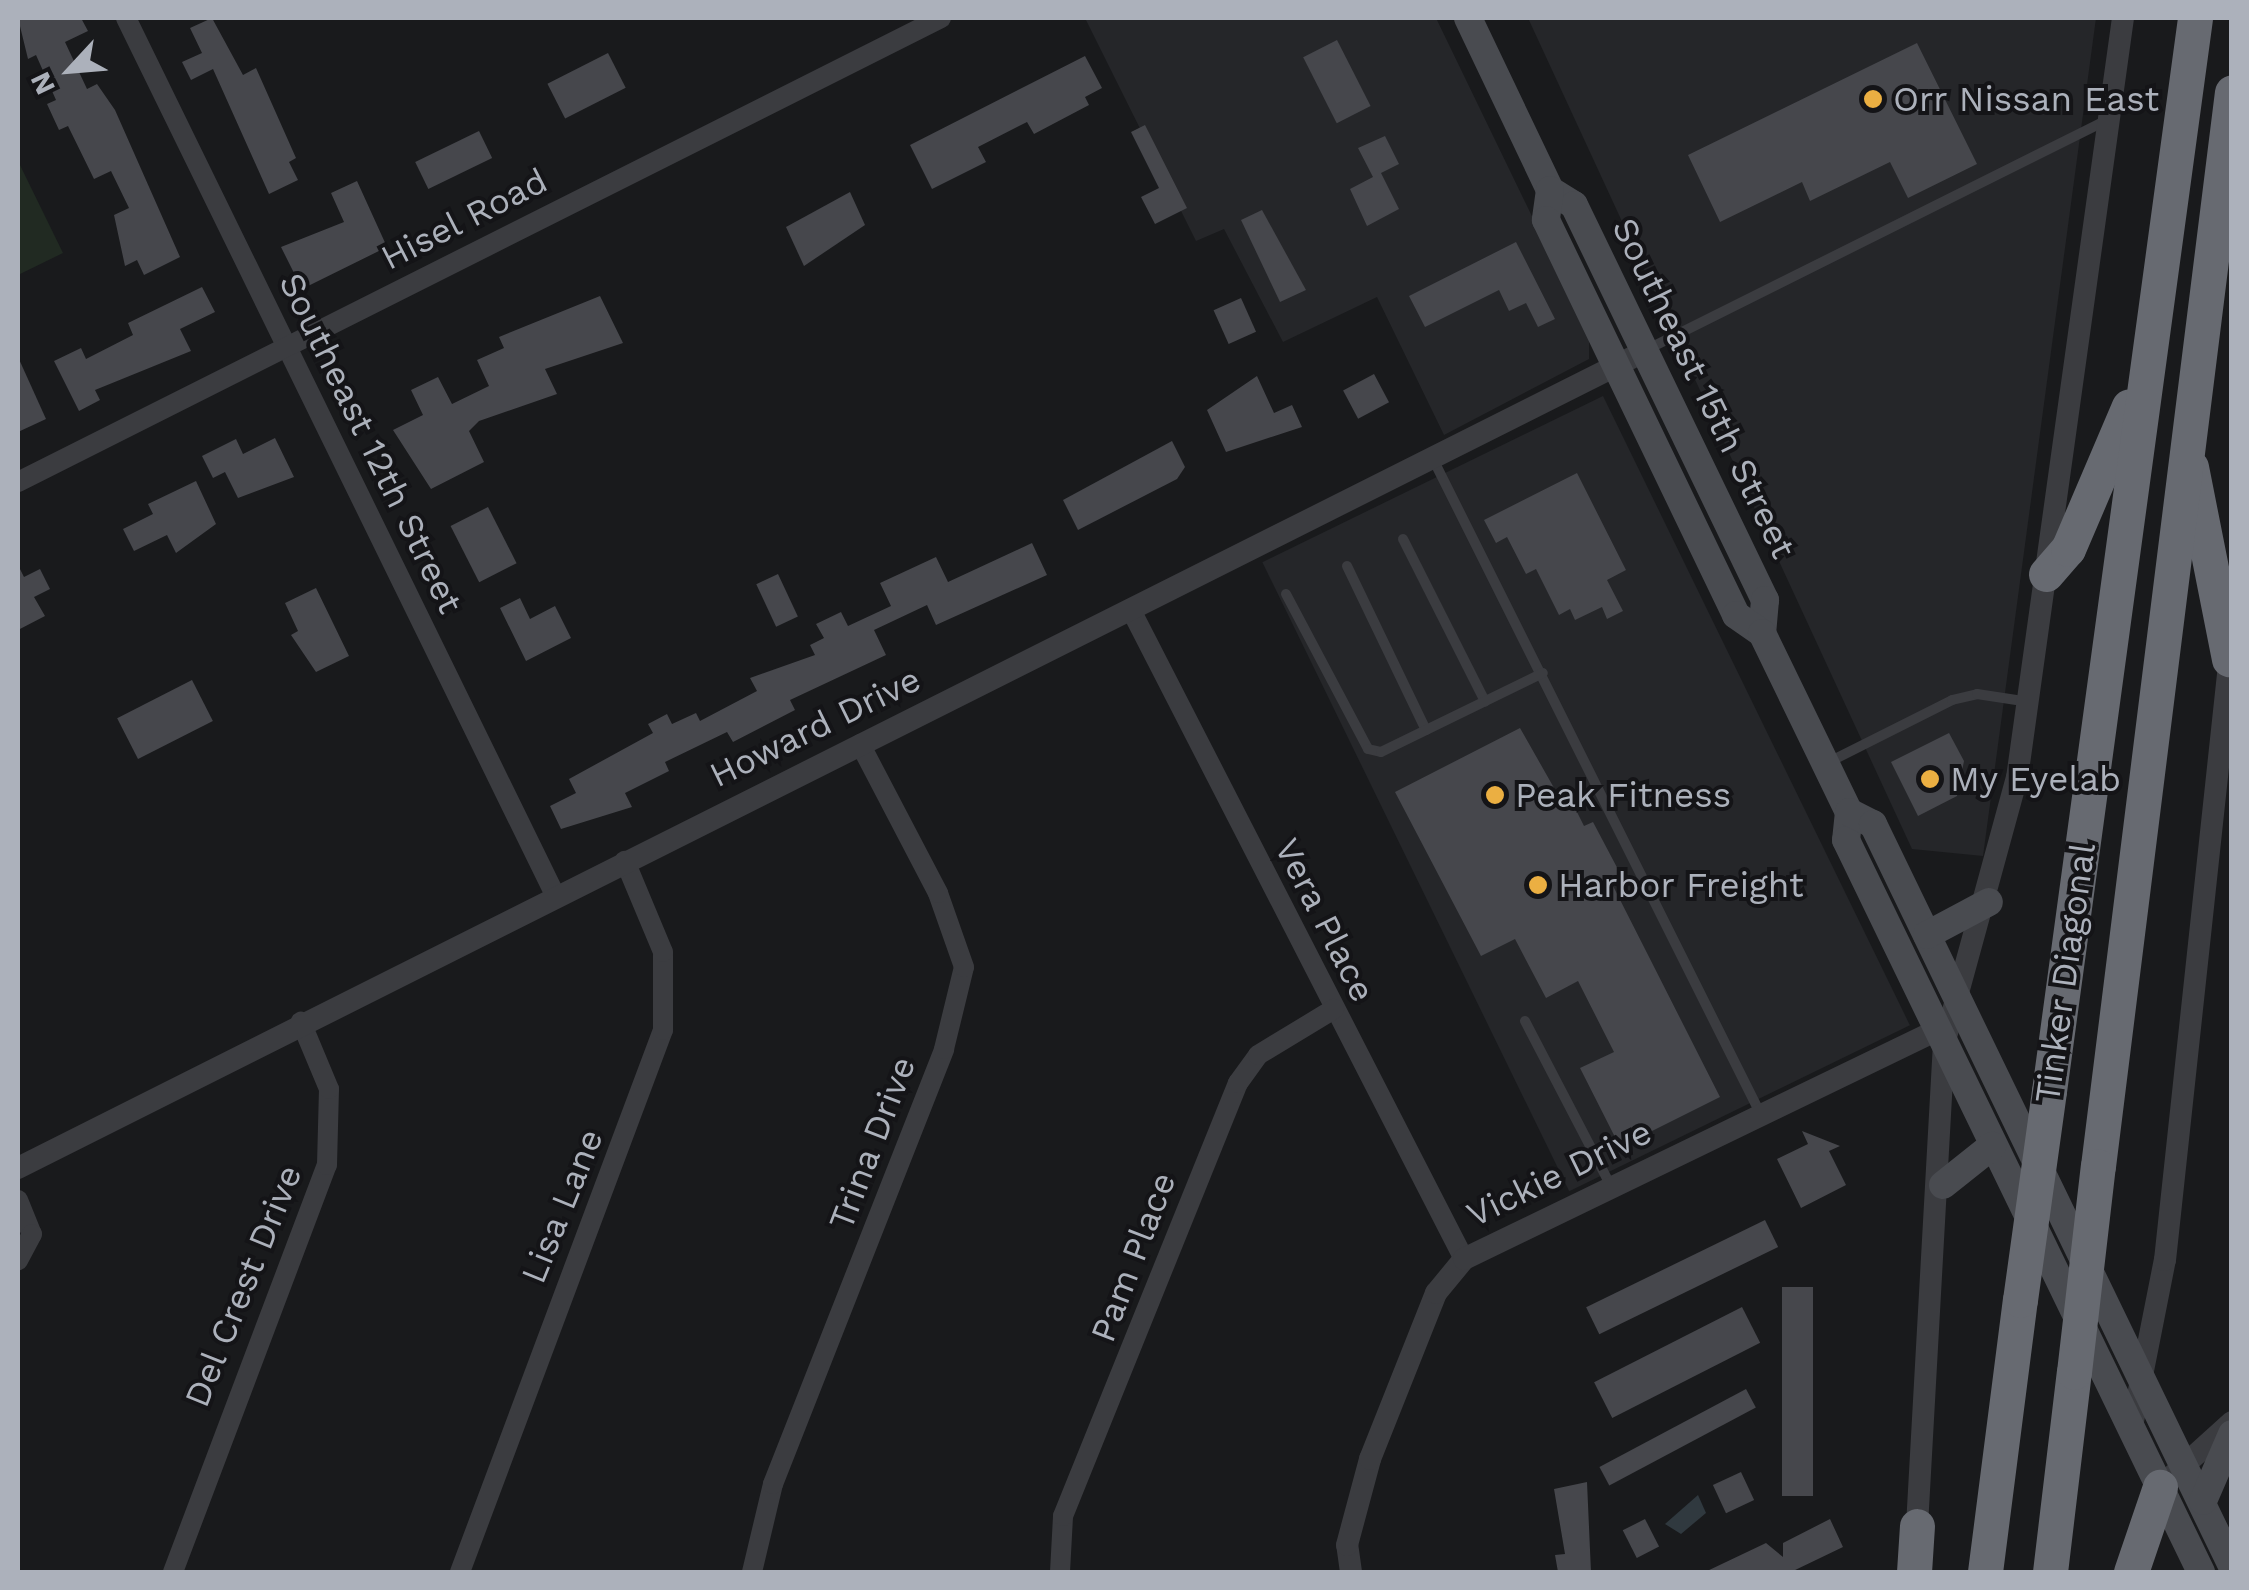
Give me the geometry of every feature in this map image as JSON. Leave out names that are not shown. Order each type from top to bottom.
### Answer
[{"type":"highway","name":"Tinker Diagonal","points":[[1985,1572],[2195,18]]},
{"type":"highway","name":"Tinker Diagonal","points":[[2050,1572],[2232,92]]},
{"type":"highway","points":[[2046,574],[2068,549],[2147,364]]},
{"type":"highway","points":[[2186,442],[2230,651]]},
{"type":"highway","points":[[2131,1572],[2160,1486]]},
{"type":"highway","points":[[1914,1572],[1918,1526]]},
{"type":"main road","name":"Southeast 15th Street","points":[[1467,18],[1550,190],[1574,205],[1765,600],[1762,633]]},
{"type":"main road","name":"Southeast 15th Street","points":[[1550,190],[1546,220],[1736,615],[1762,633],[1849,812],[1846,840],[2201,1572]]},
{"type":"main road","name":"Southeast 15th Street","points":[[1849,812],[1873,824],[2145,1378],[2232,1566]]},
{"type":"main road","points":[[1927,935],[1989,902]]},
{"type":"main road","points":[[1943,1185],[1992,1146]]},
{"type":"main road","points":[[2203,1501],[2232,1434]]},
{"type":"street","name":"Southeast 12th Street","points":[[126,18],[556,897]]},
{"type":"street","name":"Hisel Road","points":[[18,482],[941,18]]},
{"type":"street","points":[[1918,1526],[1943,1185],[1941,1037],[1960,1003],[1989,902],[2030,702],[2123,18]]},
{"type":"street","name":"Howard Drive","points":[[18,1168],[301,1022],[1645,351]]},
{"type":"street","name":"Vera Place","points":[[1131,610],[1464,1259]]},
{"type":"street","points":[[2132,1426],[2145,1378],[2230,651]]},
{"type":"street","name":"Trina Drive","points":[[752,1572],[767,1502],[944,1049],[964,966],[938,893],[860,744]]},
{"type":"street","name":"Lisa Lane","points":[[460,1572],[663,1030],[664,952],[624,861]]},
{"type":"street","name":"Pam Place","points":[[1060,1572],[1064,1516],[1238,1082],[1258,1055],[1334,1010]]},
{"type":"street","name":"Del Crest Drive","points":[[172,1572],[327,1165],[328,1089],[301,1022]]},
{"type":"street","name":"Vickie Drive","points":[[1351,1572],[1347,1545],[1370,1458],[1436,1293],[1464,1259],[1760,1113],[1941,1037]]},
{"type":"street","points":[[18,1200],[32,1234],[18,1260]]},
{"type":"street","points":[[2160,1486],[2183,1460],[2232,1422]]},
{"type":"lane","points":[[1645,351],[2110,118]]},
{"type":"lane","points":[[1433,458],[1760,1113]]},
{"type":"lane","points":[[1403,539],[1486,701]]},
{"type":"lane","points":[[1347,566],[1426,730]]},
{"type":"lane","points":[[1286,594],[1368,749],[1381,752],[1543,673]]},
{"type":"lane","points":[[1825,764],[1952,700],[1976,694],[2030,702]]},
{"type":"lane","points":[[1525,1021],[1611,1186]]},
{"type":"shaded area","points":[[1085,18],[1436,18],[1589,334],[1589,359],[1444,435],[1377,297],[1283,342],[1224,229],[1196,241]]},
{"type":"shaded area","points":[[1528,18],[2096,18],[1983,856],[1912,849]]},
{"type":"shaded area","points":[[18,161],[63,253],[18,275]]},
{"type":"shaded area","points":[[1603,396],[1910,1025],[1569,1191],[1262,562]]},
{"type":"shaded area","points":[[1698,1495],[1706,1513],[1681,1534],[1665,1524]]},
{"type":"building","points":[[18,18],[81,18],[88,31],[65,42],[87,89],[97,84],[115,110],[180,257],[144,275],[137,260],[125,266],[114,215],[129,208],[111,171],[94,179],[68,126],[59,130],[47,104],[56,100],[36,55],[28,59]]},
{"type":"building","points":[[212,18],[243,75],[256,68],[296,158],[289,162],[298,180],[269,194],[213,69],[191,80],[182,62],[202,53],[190,28]]},
{"type":"building","points":[[1337,40],[1371,106],[1337,123],[1303,57]]},
{"type":"building","name":"Orr Nissan East","points":[[1917,43],[1977,164],[1908,198],[1890,162],[1810,201],[1802,182],[1720,222],[1688,155]]},
{"type":"building","points":[[608,53],[626,88],[565,119],[547,84]]},
{"type":"building","points":[[1085,56],[1102,88],[1085,97],[1089,105],[1034,134],[1027,122],[978,147],[986,162],[932,189],[910,145]]},
{"type":"building","points":[[1145,125],[1187,208],[1155,224],[1141,197],[1159,188],[1131,132]]},
{"type":"building","points":[[479,131],[492,158],[428,189],[415,162]]},
{"type":"building","points":[[1385,136],[1399,164],[1381,173],[1399,209],[1367,226],[1350,189],[1373,177],[1358,148]]},
{"type":"building","points":[[357,181],[387,247],[302,289],[281,247],[344,222],[331,193]]},
{"type":"building","points":[[850,192],[865,225],[804,266],[786,227]]},
{"type":"building","points":[[1262,210],[1306,290],[1280,302],[1241,220]]},
{"type":"building","points":[[1516,242],[1555,319],[1538,327],[1526,303],[1509,311],[1499,290],[1425,327],[1409,296]]},
{"type":"building","points":[[202,287],[215,312],[180,329],[191,351],[95,390],[100,400],[79,411],[54,361],[81,348],[86,359],[133,335],[128,323]]},
{"type":"building","points":[[600,296],[623,343],[545,369],[557,394],[479,421],[469,431],[484,462],[431,489],[393,430],[423,415],[411,390],[438,377],[452,404],[489,386],[477,360],[504,348],[499,337]]},
{"type":"building","points":[[1241,298],[1256,332],[1229,344],[1214,310]]},
{"type":"building","points":[[18,357],[46,419],[18,432]]},
{"type":"building","points":[[1374,374],[1389,402],[1358,419],[1343,390]]},
{"type":"building","points":[[1257,376],[1274,413],[1292,405],[1302,427],[1226,452],[1207,410]]},
{"type":"building","points":[[275,438],[294,477],[238,498],[225,472],[213,478],[202,456],[236,439],[243,454]]},
{"type":"building","points":[[1172,441],[1185,467],[1177,479],[1078,530],[1063,500]]},
{"type":"building","points":[[1577,473],[1626,570],[1607,580],[1623,611],[1607,619],[1602,607],[1575,620],[1570,609],[1559,615],[1536,569],[1526,574],[1507,537],[1496,543],[1484,520]]},
{"type":"building","points":[[196,481],[216,524],[176,553],[167,535],[134,551],[123,529],[153,514],[148,504]]},
{"type":"building","points":[[488,507],[517,563],[479,582],[451,526]]},
{"type":"building","points":[[1032,543],[1047,575],[936,625],[927,605],[874,630],[886,655],[790,700],[795,710],[733,742],[727,732],[665,762],[669,771],[625,793],[632,807],[561,829],[550,806],[576,793],[569,779],[653,733],[648,724],[667,714],[672,724],[696,713],[700,721],[757,691],[750,678],[815,655],[810,645],[824,638],[816,624],[841,612],[848,626],[891,606],[880,583],[936,557],[948,582]]},
{"type":"building","points":[[18,565],[24,577],[40,569],[50,589],[34,597],[45,616],[18,630]]},
{"type":"building","points":[[778,574],[798,617],[776,627],[756,584]]},
{"type":"building","points":[[316,588],[349,656],[316,672],[291,635],[298,631],[285,603]]},
{"type":"building","points":[[520,598],[530,619],[555,606],[571,638],[526,661],[500,608]]},
{"type":"building","points":[[192,680],[213,721],[138,759],[117,718]]},
{"type":"building","points":[[1520,728],[1566,809],[1574,806],[1584,826],[1593,822],[1621,875],[1610,880],[1720,1097],[1620,1147],[1580,1068],[1614,1052],[1578,981],[1546,998],[1515,939],[1481,956],[1395,792]]},
{"type":"building","name":"My Eyelab","points":[[1949,733],[1964,761],[1957,796],[1918,816],[1891,762]]},
{"type":"building","points":[[1802,1131],[1840,1146],[1829,1151],[1846,1185],[1801,1208],[1777,1159],[1808,1144]]},
{"type":"building","points":[[1765,1220],[1778,1247],[1599,1334],[1586,1307]]},
{"type":"building","points":[[1782,1287],[1813,1287],[1813,1496],[1782,1496]]},
{"type":"building","points":[[1742,1307],[1760,1343],[1612,1418],[1594,1382]]},
{"type":"building","points":[[1746,1389],[1756,1408],[1609,1485],[1599,1467]]},
{"type":"building","points":[[1741,1472],[1754,1500],[1726,1513],[1713,1485]]},
{"type":"building","points":[[1587,1482],[1591,1572],[1558,1572],[1555,1555],[1565,1554],[1554,1489]]},
{"type":"building","points":[[1645,1519],[1659,1547],[1637,1558],[1623,1530]]},
{"type":"building","points":[[1830,1519],[1843,1547],[1791,1572],[1705,1572],[1766,1543],[1783,1557],[1783,1543]]},
{"type":"place","name":"Orr Nissan East","points":[[1873,99]]},
{"type":"place","name":"My Eyelab","points":[[1930,779]]},
{"type":"place","name":"Peak Fitness","points":[[1495,795]]},
{"type":"place","name":"Harbor Freight","points":[[1538,885]]}]
